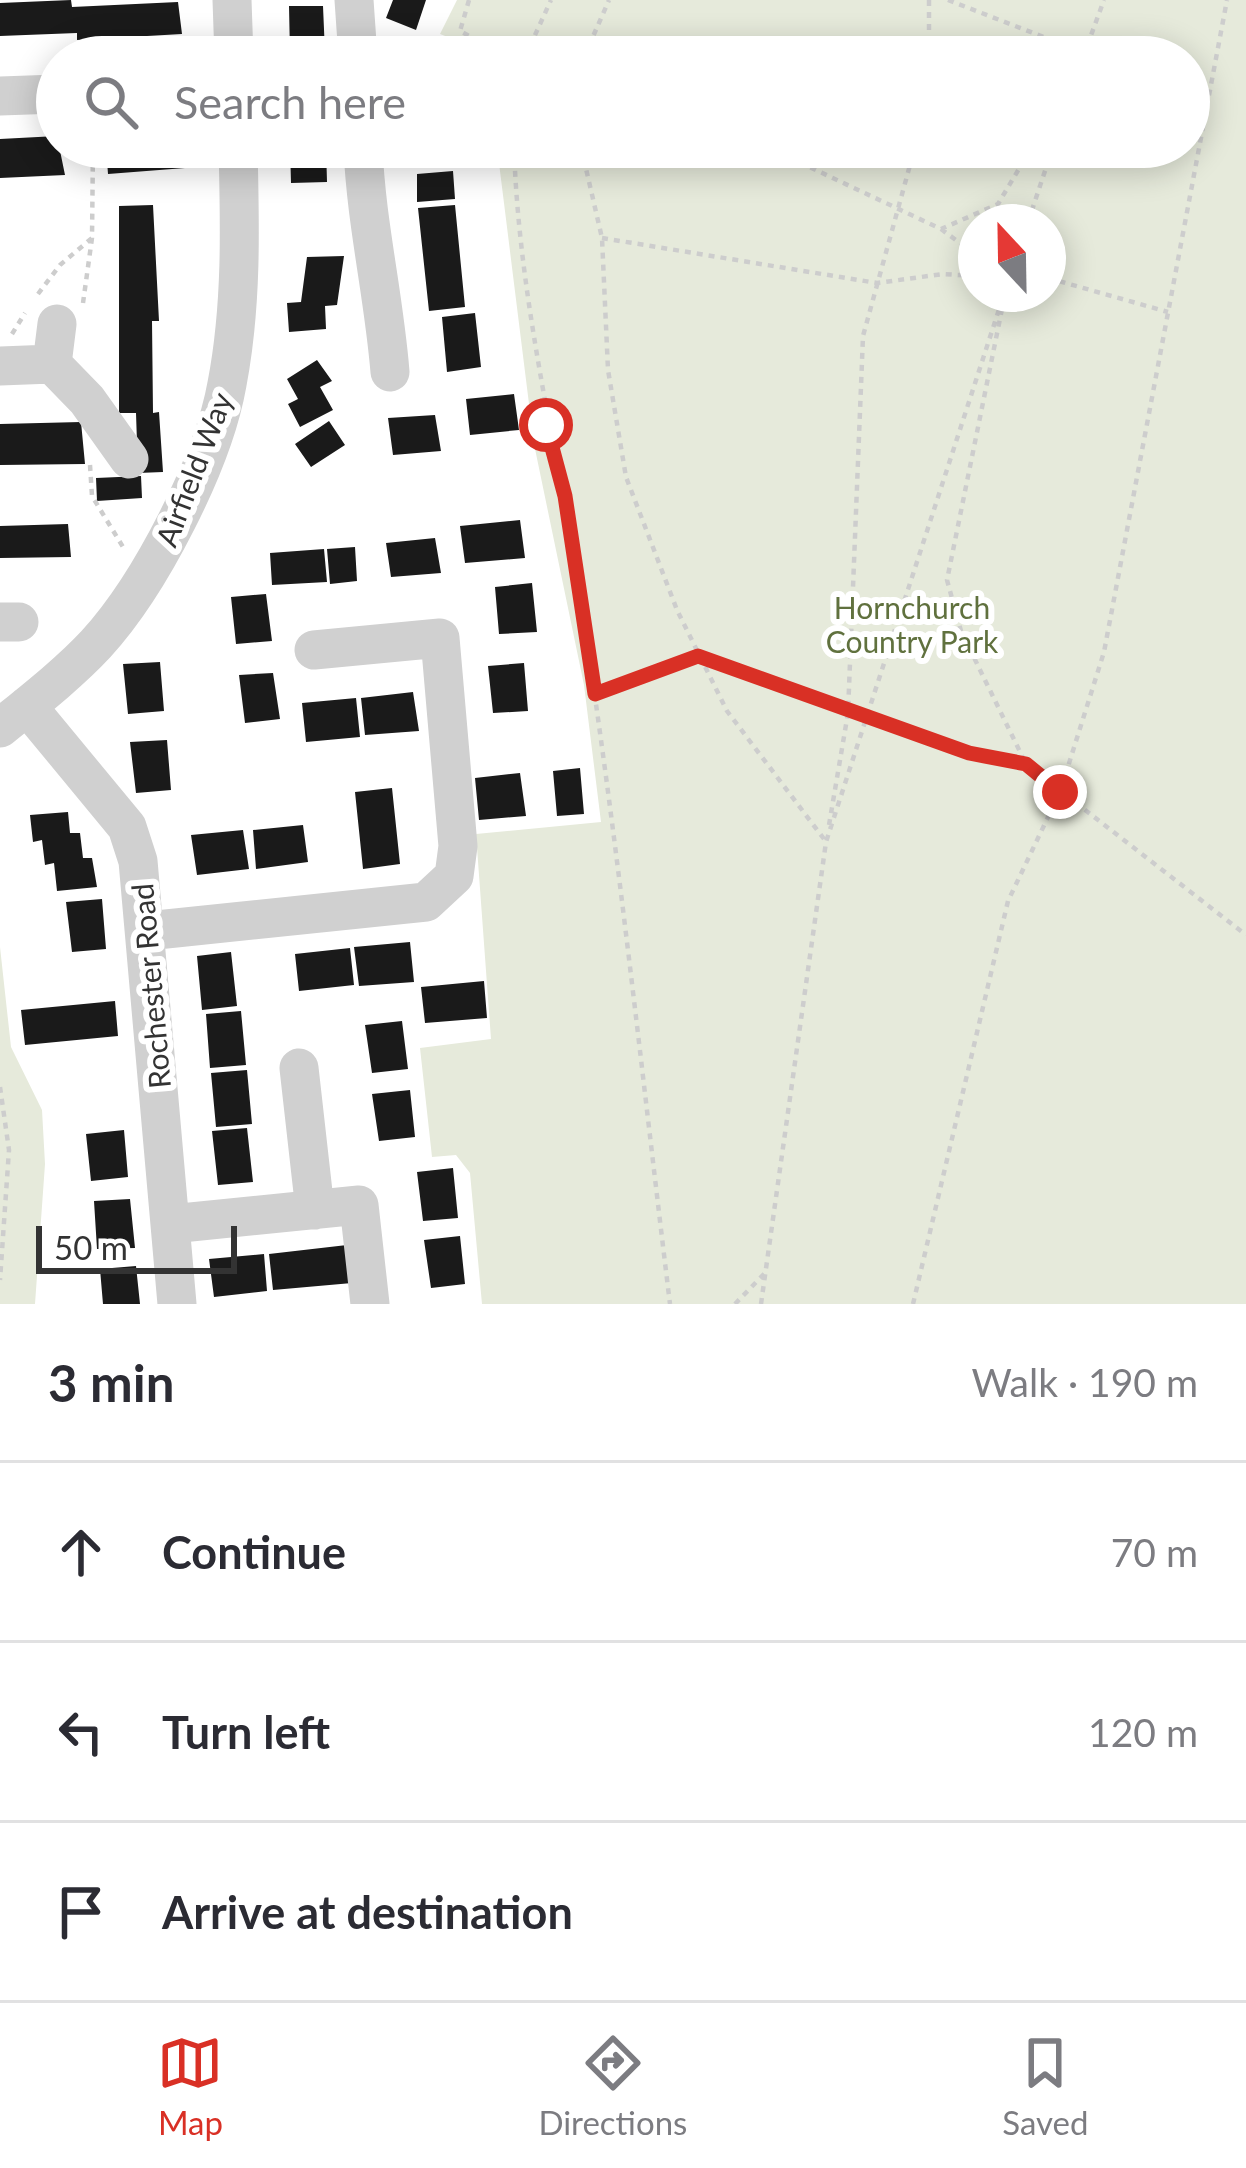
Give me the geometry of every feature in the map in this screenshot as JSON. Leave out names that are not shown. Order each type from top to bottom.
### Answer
[{"type":"street","points":[[232,0],[233,36]]},
{"type":"street","points":[[354,0],[357,36]]},
{"type":"street","points":[[0,96],[36,95]]},
{"type":"street","name":"Airfield Way","points":[[14,717],[96,644],[156,563],[195,476],[227,389],[241,239],[239,168]]},
{"type":"street","points":[[364,168],[366,216],[384,294],[390,372]]},
{"type":"street","points":[[52,364],[57,324]]},
{"type":"street","points":[[0,366],[52,364],[87,400],[110,458]]},
{"type":"street","points":[[147,931],[426,902],[454,876],[458,846],[440,638],[314,650]]},
{"type":"street","name":"Rochester Road","points":[[14,717],[127,826],[138,861],[177,1304]]},
{"type":"street","points":[[298,1068],[314,1210]]},
{"type":"street","points":[[171,1224],[359,1205],[370,1304]]},
{"type":"path","points":[[469,0],[460,31],[469,36]]},
{"type":"path","points":[[535,36],[551,0]]},
{"type":"path","points":[[593,36],[609,0]]},
{"type":"path","points":[[929,0],[929,36]]},
{"type":"path","points":[[948,0],[1037,36]]},
{"type":"path","points":[[1091,36],[1104,0]]},
{"type":"path","points":[[1210,90],[1227,0]]},
{"type":"path","points":[[57,324],[83,311],[92,168]]},
{"type":"path","points":[[515,168],[516,222],[546,425],[565,496],[595,694],[670,1304]]},
{"type":"path","points":[[586,168],[602,238],[608,370],[626,477],[698,656],[727,711],[806,808],[826,842]]},
{"type":"path","points":[[809,168],[941,229],[958,242]]},
{"type":"path","points":[[761,1304],[848,713],[863,336],[909,168]]},
{"type":"path","points":[[941,229],[998,205],[1020,168]]},
{"type":"path","points":[[1034,204],[1046,168]]},
{"type":"path","points":[[913,1304],[1008,901],[1060,792],[1104,652],[1195,168]]},
{"type":"path","points":[[602,238],[877,283],[958,275]]},
{"type":"path","points":[[1066,283],[1168,312]]},
{"type":"path","points":[[826,842],[998,312]]},
{"type":"path","points":[[1000,312],[947,580],[961,631],[1026,764],[1246,935]]},
{"type":"path","points":[[110,458],[92,496],[143,580]]},
{"type":"path","points":[[595,694],[698,656],[969,753],[1026,764]]},
{"type":"path","points":[[0,1087],[9,1150],[0,1280]]},
{"type":"path","points":[[736,1304],[766,1272]]},
{"type":"green space","name":"Hornchurch Country Park","points":[[457,0],[1246,0],[1246,1304],[482,1304],[470,1173],[456,1155],[432,1157],[420,1048],[491,1039],[476,834],[601,822],[584,685],[534,444],[500,168],[1210,168],[1210,36],[440,34]]},
{"type":"green space","points":[[0,947],[11,1047],[42,1110],[45,1164],[35,1304],[0,1304]]},
{"type":"building","points":[[71,0],[72,7],[178,2],[182,34],[0,36],[0,3]]},
{"type":"building","points":[[393,0],[426,0],[416,30],[386,18]]},
{"type":"building","points":[[289,6],[323,6],[324,36],[290,36]]},
{"type":"building","points":[[36,137],[36,168],[64,168],[65,175],[0,178],[0,139]]},
{"type":"building","points":[[108,168],[185,168],[108,174]]},
{"type":"building","points":[[291,168],[327,168],[327,182],[291,183]]},
{"type":"building","points":[[453,171],[455,199],[417,202],[417,174]]},
{"type":"building","points":[[153,205],[159,321],[152,321],[153,413],[159,412],[163,472],[138,473],[136,413],[119,413],[119,206]]},
{"type":"building","points":[[455,205],[465,307],[429,311],[418,208]]},
{"type":"building","points":[[344,256],[337,305],[325,306],[326,329],[289,332],[287,303],[301,302],[307,257]]},
{"type":"building","points":[[475,313],[481,367],[447,372],[442,317]]},
{"type":"building","points":[[317,360],[332,381],[320,387],[333,410],[300,427],[288,404],[298,399],[287,379]]},
{"type":"building","points":[[514,394],[519,430],[470,435],[466,399]]},
{"type":"building","points":[[435,415],[441,451],[393,455],[388,418]]},
{"type":"building","points":[[329,421],[345,445],[311,467],[295,444]]},
{"type":"building","points":[[81,422],[85,464],[0,465],[0,424]]},
{"type":"building","points":[[141,476],[142,498],[97,501],[96,478]]},
{"type":"building","points":[[520,520],[525,558],[465,563],[460,526]]},
{"type":"building","points":[[68,524],[71,557],[0,558],[0,526]]},
{"type":"building","points":[[435,538],[441,573],[391,577],[386,543]]},
{"type":"building","points":[[355,547],[357,581],[330,584],[327,549]]},
{"type":"building","points":[[324,549],[327,582],[272,585],[270,553]]},
{"type":"building","points":[[532,583],[537,632],[499,634],[495,587]]},
{"type":"building","points":[[266,594],[272,641],[236,644],[231,597]]},
{"type":"building","points":[[160,662],[164,711],[128,714],[123,664]]},
{"type":"building","points":[[524,663],[528,711],[493,713],[488,666]]},
{"type":"building","points":[[273,673],[280,719],[245,723],[239,675]]},
{"type":"building","points":[[413,692],[419,731],[365,735],[361,698]]},
{"type":"building","points":[[356,698],[360,737],[306,742],[302,703]]},
{"type":"building","points":[[167,740],[171,790],[136,793],[130,742]]},
{"type":"building","points":[[580,768],[584,814],[557,816],[553,771]]},
{"type":"building","points":[[520,773],[526,816],[479,820],[475,778]]},
{"type":"building","points":[[392,788],[400,864],[363,869],[355,792]]},
{"type":"building","points":[[68,812],[70,833],[80,833],[83,858],[92,858],[97,887],[57,891],[54,863],[45,865],[42,840],[33,842],[30,815]]},
{"type":"building","points":[[303,825],[308,862],[256,869],[253,830]]},
{"type":"building","points":[[243,830],[249,869],[197,875],[191,835]]},
{"type":"building","points":[[102,899],[106,949],[72,952],[66,902]]},
{"type":"building","points":[[410,942],[414,982],[359,986],[354,947]]},
{"type":"building","points":[[350,948],[354,985],[299,991],[295,954]]},
{"type":"building","points":[[231,952],[237,1006],[202,1010],[197,956]]},
{"type":"building","points":[[484,981],[487,1018],[425,1023],[421,987]]},
{"type":"building","points":[[115,1001],[118,1036],[25,1045],[21,1010]]},
{"type":"building","points":[[241,1011],[246,1065],[210,1068],[206,1014]]},
{"type":"building","points":[[402,1021],[408,1069],[372,1073],[365,1025]]},
{"type":"building","points":[[247,1070],[252,1124],[216,1127],[211,1073]]},
{"type":"building","points":[[410,1090],[415,1137],[379,1141],[372,1094]]},
{"type":"building","points":[[247,1128],[253,1182],[218,1185],[212,1131]]},
{"type":"building","points":[[124,1130],[128,1177],[91,1181],[86,1134]]},
{"type":"building","points":[[453,1168],[458,1218],[423,1221],[417,1172]]},
{"type":"building","points":[[130,1199],[135,1248],[97,1249],[94,1201]]},
{"type":"building","points":[[460,1236],[465,1284],[431,1288],[424,1240]]},
{"type":"building","points":[[347,1245],[352,1283],[273,1290],[269,1254]]},
{"type":"building","points":[[264,1254],[267,1291],[214,1297],[209,1259]]},
{"type":"building","points":[[136,1266],[140,1304],[103,1304],[100,1269]]},
{"type":"route","points":[[546,425],[565,496],[595,694],[698,656],[969,753],[1026,764],[1060,792]]}]
